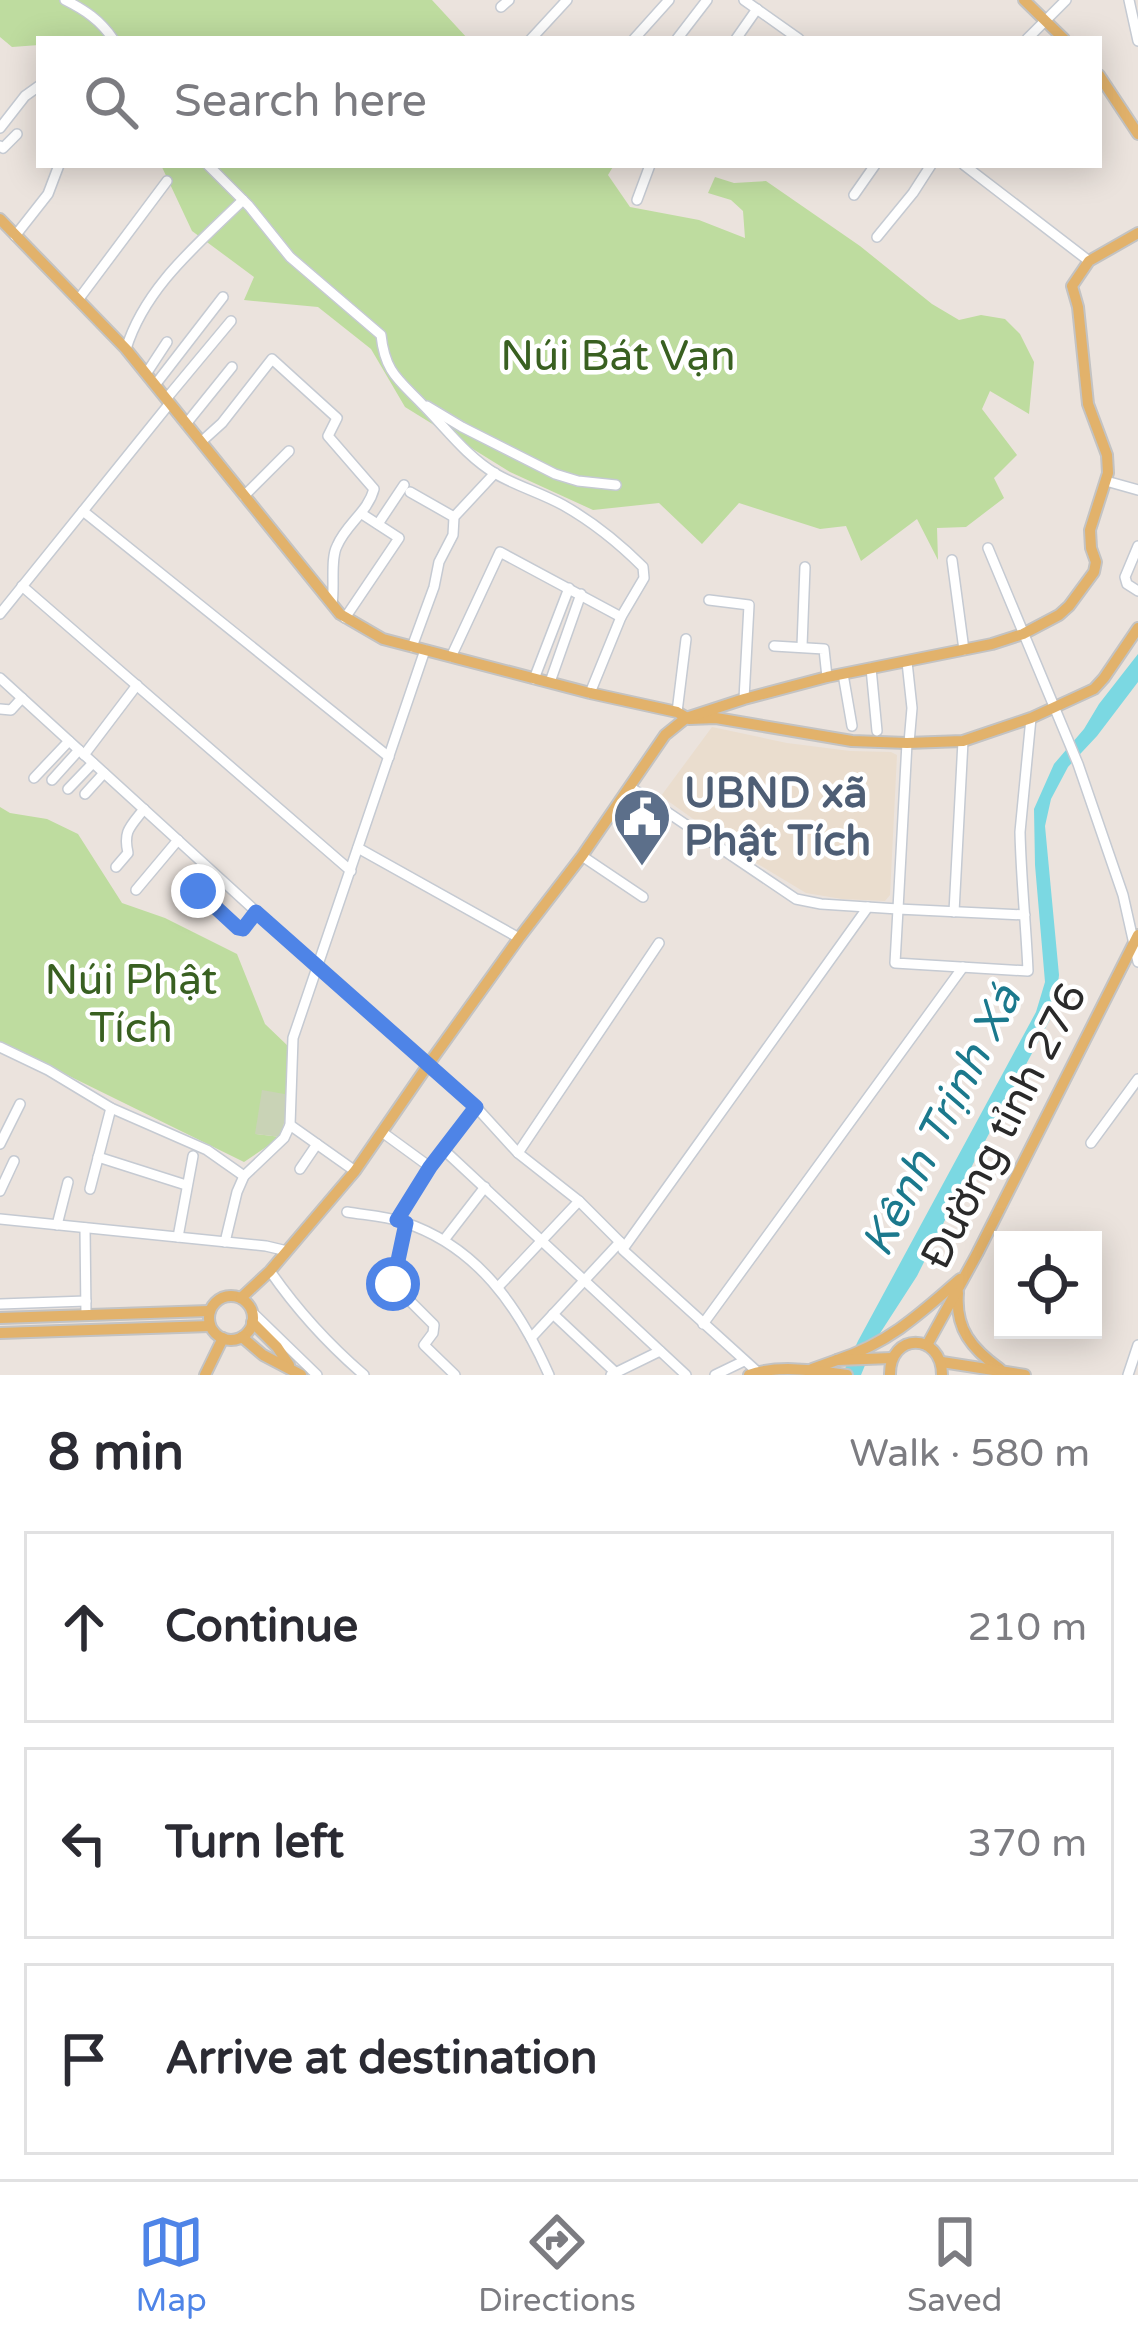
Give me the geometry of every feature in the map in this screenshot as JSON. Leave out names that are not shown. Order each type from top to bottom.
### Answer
[{"type":"main road","points":[[1024,0],[1061,36]]},
{"type":"main road","points":[[1102,80],[1138,134]]},
{"type":"main road","points":[[0,219],[126,349],[332,604],[345,618],[382,639],[682,715],[852,741],[908,743],[962,741],[1087,693],[1100,684],[1138,628]]},
{"type":"main road","points":[[242,1298],[356,1172],[428,1064],[682,715],[827,676],[1023,634],[1059,615],[1091,578],[1096,562],[1090,530],[1106,481],[1107,455],[1088,404],[1072,288],[1089,261],[1138,232]]},
{"type":"main road","name":"Đường tỉnh 276","points":[[927,1345],[1136,940]]},
{"type":"main road","points":[[809,1371],[875,1346],[967,1272]]},
{"type":"main road","points":[[959,1287],[957,1308],[964,1334],[1000,1370]]},
{"type":"main road","points":[[210,1320],[220,1298],[242,1298],[296,1372]]},
{"type":"main road","points":[[0,1318],[86,1308],[144,1313],[210,1320],[223,1338],[231,1340],[250,1329],[252,1317]]},
{"type":"main road","points":[[0,1333],[210,1320]]},
{"type":"main road","points":[[242,1336],[263,1355],[296,1372]]},
{"type":"main road","points":[[205,1375],[223,1338]]},
{"type":"main road","points":[[837,1360],[892,1358],[907,1345],[927,1345],[936,1352],[942,1368],[1025,1375]]},
{"type":"main road","points":[[890,1375],[892,1358]]},
{"type":"main road","points":[[756,1374],[848,1375]]},
{"type":"street","points":[[65,0],[86,10],[111,36]]},
{"type":"street","points":[[534,36],[567,0]]},
{"type":"street","points":[[637,36],[669,0]]},
{"type":"street","points":[[678,36],[707,0]]},
{"type":"street","points":[[744,0],[795,36]]},
{"type":"street","points":[[1031,36],[1066,0]]},
{"type":"street","points":[[1129,0],[1138,40]]},
{"type":"street","points":[[738,36],[757,9]]},
{"type":"street","points":[[0,128],[36,88]]},
{"type":"street","points":[[0,146],[17,134]]},
{"type":"street","points":[[15,236],[48,194],[58,168]]},
{"type":"street","points":[[211,168],[290,257],[381,335],[391,373],[456,443],[495,473],[588,520],[643,567],[644,578],[621,617],[590,693]]},
{"type":"street","points":[[637,200],[649,168]]},
{"type":"street","points":[[854,195],[873,168]]},
{"type":"street","points":[[877,237],[929,168]]},
{"type":"street","points":[[968,168],[1089,261]]},
{"type":"street","points":[[78,300],[167,181]]},
{"type":"street","points":[[126,349],[176,265],[243,200]]},
{"type":"street","points":[[151,379],[223,297]]},
{"type":"street","points":[[0,614],[230,321]]},
{"type":"street","points":[[151,379],[167,342]]},
{"type":"street","points":[[201,442],[222,423],[272,359],[337,418],[328,436],[374,489],[362,514],[334,549],[332,604]]},
{"type":"street","points":[[186,424],[232,367]]},
{"type":"street","points":[[422,404],[555,474],[616,485]]},
{"type":"street","points":[[244,496],[289,451]]},
{"type":"street","points":[[225,1242],[244,1176],[284,1138],[290,1125],[293,1038],[389,757],[439,562],[453,535],[454,517],[495,473]]},
{"type":"street","points":[[1106,481],[1138,490]]},
{"type":"street","points":[[378,524],[407,488],[454,517]]},
{"type":"street","points":[[82,511],[389,757]]},
{"type":"street","points":[[345,618],[399,538],[362,514]]},
{"type":"street","points":[[1138,546],[1125,577],[1126,584],[1138,591]]},
{"type":"street","points":[[988,548],[1078,764],[1123,895],[1138,962]]},
{"type":"street","points":[[451,657],[500,552],[621,617]]},
{"type":"street","points":[[952,560],[964,650]]},
{"type":"street","points":[[802,646],[805,567]]},
{"type":"street","points":[[22,586],[350,871]]},
{"type":"street","points":[[534,679],[569,587]]},
{"type":"street","points":[[550,682],[580,594]]},
{"type":"street","points":[[710,600],[749,604],[744,699]]},
{"type":"street","points":[[682,715],[686,639]]},
{"type":"street","points":[[774,646],[824,650],[827,676]]},
{"type":"street","points":[[907,662],[912,708],[895,963],[1028,971],[1020,832],[1031,718]]},
{"type":"street","points":[[871,668],[878,730]]},
{"type":"street","points":[[843,674],[852,726]]},
{"type":"street","points":[[0,678],[476,1107],[518,1153],[579,1202],[756,1374]]},
{"type":"street","points":[[68,789],[137,685]]},
{"type":"street","points":[[0,709],[11,710],[22,698]]},
{"type":"street","points":[[34,778],[69,741]]},
{"type":"street","points":[[954,912],[962,741]]},
{"type":"street","points":[[52,780],[86,756]]},
{"type":"street","points":[[85,794],[104,773]]},
{"type":"street","points":[[630,787],[787,895],[810,903],[1025,915]]},
{"type":"street","points":[[116,867],[128,853],[126,833],[144,809]]},
{"type":"street","points":[[136,890],[178,840]]},
{"type":"street","points":[[358,848],[519,938]]},
{"type":"street","points":[[582,856],[643,897]]},
{"type":"street","points":[[198,891],[238,928],[243,929],[256,912]]},
{"type":"street","points":[[531,1337],[582,1279],[621,1246],[868,907]]},
{"type":"street","points":[[518,1153],[659,943]]},
{"type":"street","points":[[703,1324],[964,967]]},
{"type":"street","points":[[0,1047],[111,1108],[206,1150],[244,1176]]},
{"type":"street","points":[[1091,1143],[1138,1079]]},
{"type":"street","points":[[0,1144],[20,1104]]},
{"type":"street","points":[[455,1375],[424,1345],[434,1325],[393,1284],[402,1221],[430,1167],[476,1107]]},
{"type":"street","points":[[90,1189],[111,1108]]},
{"type":"street","points":[[290,1125],[356,1172]]},
{"type":"street","points":[[382,1132],[430,1167]]},
{"type":"street","points":[[300,1169],[317,1144]]},
{"type":"street","points":[[444,1150],[686,1375]]},
{"type":"street","points":[[178,1237],[193,1156]]},
{"type":"street","points":[[98,1157],[186,1185]]},
{"type":"street","points":[[0,1191],[14,1161]]},
{"type":"street","points":[[57,1225],[68,1181]]},
{"type":"street","points":[[444,1240],[485,1187]]},
{"type":"street","points":[[499,1286],[579,1202]]},
{"type":"street","points":[[347,1212],[402,1221],[444,1240],[499,1286],[549,1375]]},
{"type":"street","points":[[0,1219],[287,1251]]},
{"type":"street","points":[[0,1304],[86,1308],[85,1228]]},
{"type":"street","points":[[270,1271],[294,1306],[364,1375]]},
{"type":"street","points":[[554,1314],[614,1374],[660,1351]]},
{"type":"street","points":[[252,1317],[317,1375]]},
{"type":"street","points":[[1128,1375],[1138,1345]]},
{"type":"street","points":[[715,1375],[744,1361]]},
{"type":"shaded area","points":[[712,727],[787,743],[897,755],[890,895],[885,901],[806,893],[661,796]]},
{"type":"green space","points":[[0,0],[432,0],[465,36],[36,36],[36,45],[12,47],[0,37]]},
{"type":"green space","name":"Núi Bát Vạn","points":[[162,168],[612,168],[608,175],[630,207],[699,220],[745,238],[743,211],[731,200],[708,193],[715,177],[734,183],[766,181],[959,320],[981,315],[1005,319],[1020,334],[1034,362],[1029,414],[990,391],[982,409],[1017,455],[994,478],[1004,498],[966,527],[937,528],[938,560],[917,519],[861,561],[846,526],[820,529],[739,503],[702,544],[659,503],[593,510],[510,472],[405,407],[371,349],[318,307],[244,300],[254,277],[192,231]]},
{"type":"green space","name":"Núi Phật Tích","points":[[0,807],[47,819],[78,834],[122,903],[165,918],[237,954],[265,1024],[289,1047],[290,1095],[256,1134],[281,1137],[244,1162],[0,1042]]},
{"type":"green space","points":[[262,1090],[290,1095],[281,1137],[255,1134]]},
{"type":"water","name":"Kênh Trịnh Xá","points":[[1138,654],[1138,682],[1068,767],[1051,799],[1045,826],[1059,975],[1055,1010],[861,1375],[842,1375],[1036,1012],[1045,982],[1034,809],[1054,764]]},
{"type":"place","name":"UBND xã Phật Tích","points":[[642,868]]},
{"type":"route","points":[[198,891],[238,928],[243,929],[256,912],[476,1107],[397,1220],[406,1223],[393,1284]]}]
